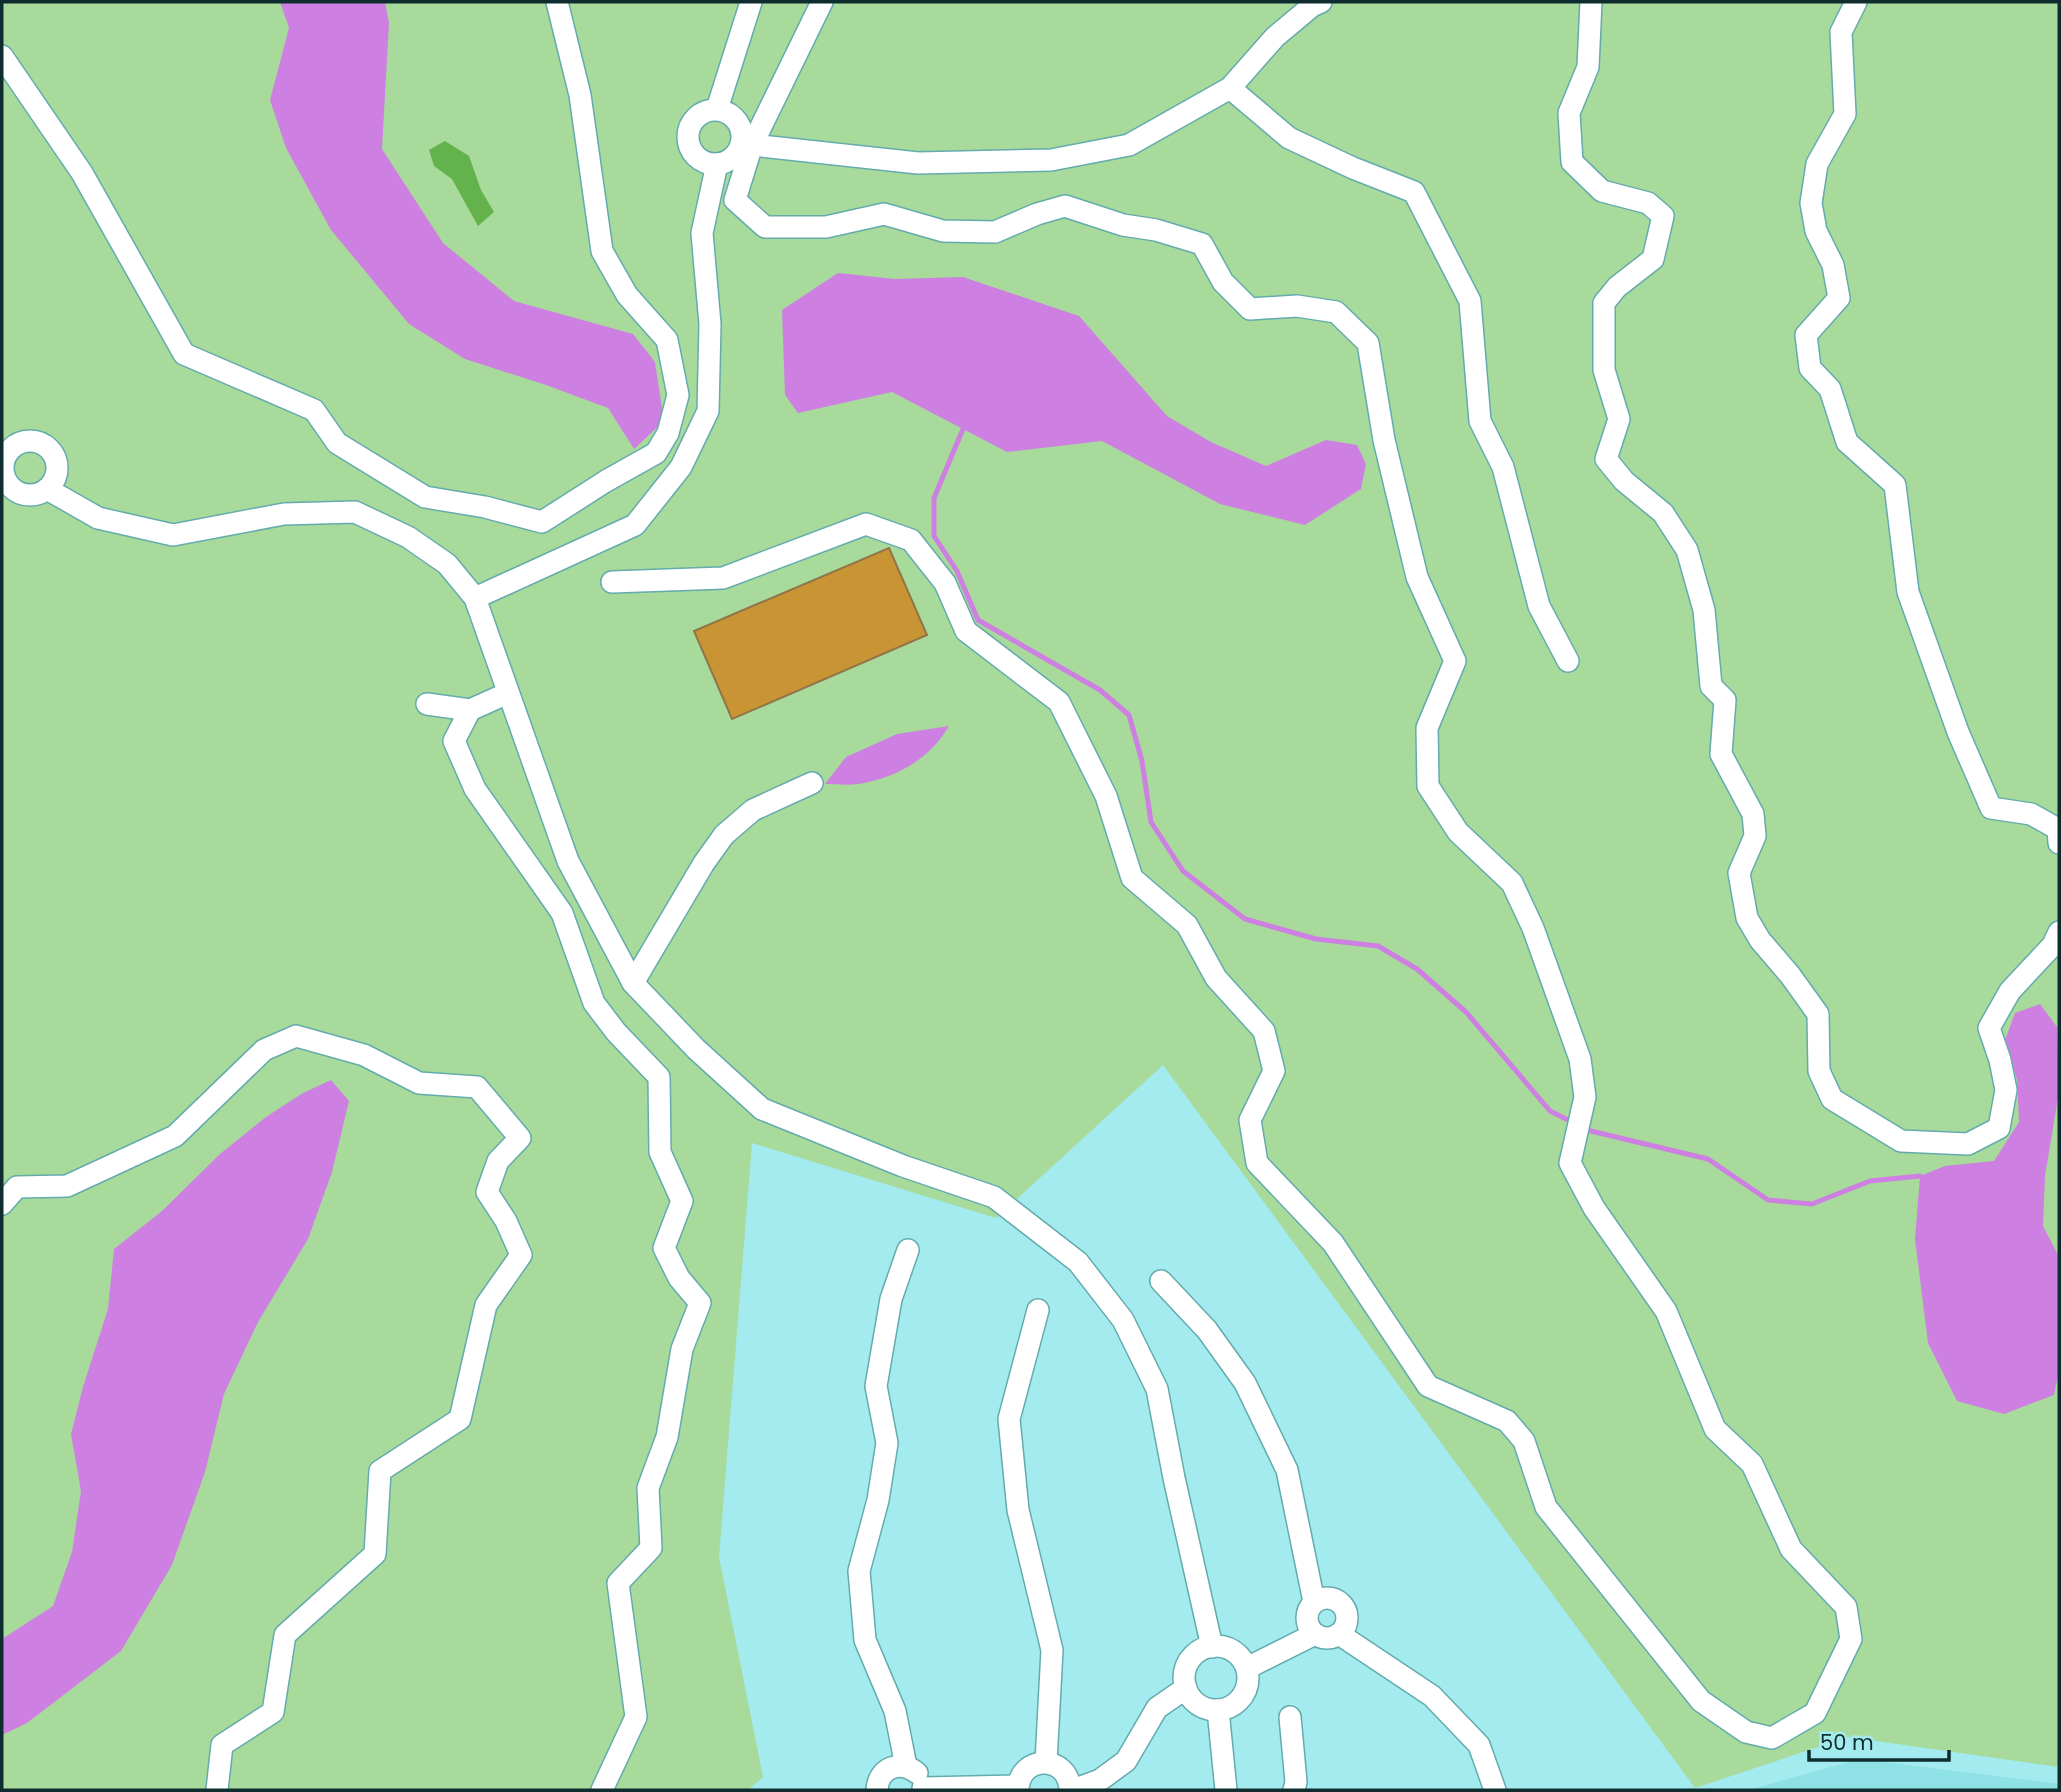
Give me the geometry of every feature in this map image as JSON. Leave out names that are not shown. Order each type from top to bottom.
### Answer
[{"type":"street","points":[[2,56],[82,173],[184,354],[314,410],[337,443],[425,497],[485,508],[542,523],[606,481],[656,453],[668,433],[678,395],[667,340],[627,295],[602,251],[580,94],[557,2]]},
{"type":"street","points":[[717,109],[751,2]]},
{"type":"street","points":[[612,582],[723,578],[866,524],[911,540],[945,583],[966,631],[1059,702],[1107,796],[1132,878],[1187,925],[1216,978],[1264,1031],[1274,1071],[1250,1120],[1257,1163],[1334,1243],[1428,1386],[1507,1421],[1524,1441],[1546,1507],[1701,1701],[1746,1732],[1772,1738],[1815,1713],[1851,1639],[1846,1607],[1791,1549],[1752,1464],[1715,1429],[1666,1311],[1594,1208],[1570,1163],[1585,1097],[1580,1059],[1533,928],[1512,883],[1458,832],[1428,786],[1427,728],[1455,661],[1418,577],[1384,440],[1368,343],[1336,312],[1297,306],[1250,309],[1223,282],[1202,244],[1156,230],[1123,225],[1065,206],[1037,214],[995,232],[943,231],[884,214],[826,227],[765,227],[735,200],[747,143],[733,116],[717,109],[700,113],[689,127],[689,145],[699,159],[717,164],[734,157],[747,143],[822,2]]},
{"type":"street","points":[[747,143],[918,163],[1051,160],[1129,145],[1230,88],[1275,37],[1312,6],[1321,2]]},
{"type":"street","points":[[1591,2],[1588,67],[1569,113],[1572,162],[1601,191],[1648,203],[1663,216],[1653,258],[1617,287],[1604,303],[1604,370],[1619,419],[1606,459],[1624,481],[1663,513],[1687,551],[1704,610],[1711,685],[1725,701],[1721,754],[1753,814],[1755,836],[1739,873],[1747,918],[1760,940],[1818,1014],[1819,1071],[1832,1099],[1901,1141],[1968,1144],[1999,1128],[2006,1090],[2000,1060],[1989,1028],[2010,991],[2053,945],[2059,932]]},
{"type":"street","points":[[1856,2],[1841,32],[1845,114],[1818,164],[1811,203],[1816,231],[1833,265],[1839,299],[1805,335],[1810,368],[1830,389],[1847,442],[1895,485],[1908,592],[1958,732],[1991,808],[2031,814],[2058,829],[2059,843]]},
{"type":"street","points":[[1230,88],[1289,138],[1353,169],[1414,192],[1469,301],[1480,421],[1503,467],[1539,606],[1568,661]]},
{"type":"street","points":[[475,598],[635,525],[681,467],[708,411],[710,324],[702,233],[717,164]]},
{"type":"street","points":[[33,441],[49,449],[57,465],[53,482],[40,493],[23,494],[9,484],[4,458],[23,442],[33,441]]},
{"type":"street","points":[[47,489],[99,518],[173,535],[284,514],[355,512],[408,537],[447,564],[475,598],[568,861],[633,983],[696,1049],[762,1109],[903,1166],[994,1197],[1078,1262],[1123,1320],[1157,1389],[1212,1647]]},
{"type":"street","points":[[427,704],[470,710],[508,693]]},
{"type":"street","points":[[470,710],[454,741],[475,789],[562,913],[594,1003],[659,1077],[660,1152],[681,1201],[664,1248],[679,1278],[700,1303],[682,1349],[667,1437],[649,1488],[651,1548],[618,1583],[636,1717],[602,1790]]},
{"type":"street","points":[[633,983],[723,835],[753,810],[812,783]]},
{"type":"street","points":[[2,1205],[16,1187],[67,1186],[174,1136],[264,1050],[296,1036],[364,1055],[419,1083],[477,1087],[520,1138],[498,1161],[486,1192],[506,1221],[521,1255],[485,1305],[460,1419],[380,1471],[375,1554],[285,1636],[273,1712],[222,1745],[217,1790]]},
{"type":"street","points":[[906,1766],[895,1711],[865,1640],[859,1571],[878,1500],[887,1443],[876,1386],[891,1299],[908,1250]]},
{"type":"street","points":[[1161,1281],[1207,1330],[1245,1383],[1287,1470],[1314,1602]]},
{"type":"street","points":[[1038,1311],[1009,1419],[1018,1510],[1052,1650],[1046,1762]]},
{"type":"street","points":[[1328,1598],[1340,1603],[1345,1609],[1347,1622],[1339,1634],[1327,1639],[1315,1634],[1308,1625],[1307,1618],[1307,1612],[1314,1602],[1328,1598]]},
{"type":"street","points":[[1247,1668],[1315,1634]]},
{"type":"street","points":[[1339,1634],[1432,1696],[1479,1745],[1495,1790]]},
{"type":"street","points":[[1212,1647],[1229,1649],[1243,1660],[1247,1668],[1248,1678],[1243,1696],[1228,1708],[1208,1709],[1198,1705],[1186,1688],[1186,1666],[1201,1650],[1212,1647]]},
{"type":"street","points":[[877,1790],[879,1777],[884,1771],[891,1767],[906,1766],[919,1774],[923,1789],[1018,1788],[1024,1771],[1030,1766],[1046,1762],[1061,1768],[1067,1775],[1072,1790],[1100,1780],[1126,1761],[1157,1708],[1186,1688]]},
{"type":"street","points":[[1218,1710],[1226,1790]]},
{"type":"street","points":[[1290,1717],[1296,1782],[1294,1790]]},
{"type":"shaded area","points":[[280,2],[385,2],[389,23],[382,149],[443,243],[514,301],[633,334],[655,362],[664,421],[634,449],[608,408],[465,359],[409,324],[331,230],[286,148],[270,100],[289,28]]},
{"type":"shaded area","points":[[838,273],[895,279],[963,277],[1079,316],[1167,416],[1211,442],[1266,466],[1326,440],[1357,445],[1366,464],[1361,489],[1305,525],[1220,504],[1102,441],[1007,452],[892,392],[798,413],[785,395],[782,310]]},
{"type":"shaded area","points":[[949,726],[924,756],[890,776],[859,784],[825,784],[846,757],[897,734]]},
{"type":"shaded area","points":[[2040,1004],[2057,1027],[2059,1092],[2045,1176],[2043,1226],[2059,1257],[2059,1370],[2054,1395],[2004,1414],[1957,1401],[1928,1343],[1915,1239],[1920,1176],[1945,1166],[1994,1161],[2019,1122],[2017,1080],[2005,1040],[2015,1013]]},
{"type":"shaded area","points":[[331,1080],[349,1101],[332,1172],[308,1239],[258,1322],[224,1394],[205,1472],[172,1565],[121,1651],[27,1723],[2,1735],[2,1639],[53,1606],[72,1552],[81,1491],[71,1434],[108,1309],[114,1249],[162,1211],[220,1154],[266,1117],[303,1093]]},
{"type":"shaded area","points":[[1860,1759],[2059,1784],[2059,1790],[1748,1790]]},
{"type":"green space","points":[[2,2],[2059,2],[2059,1767],[1848,1737],[1695,1788],[1163,1065],[996,1218],[752,1143],[719,1557],[763,1777],[748,1790],[2,1790]]},
{"type":"green space","points":[[445,141],[469,156],[481,190],[494,212],[478,226],[452,179],[434,166],[429,150]]},
{"type":"building","points":[[889,548],[927,635],[732,719],[694,631]]},
{"type":"waterway","points":[[963,429],[934,498],[934,536],[957,571],[978,620],[1100,690],[1129,715],[1142,761],[1151,822],[1183,871],[1245,919],[1316,939],[1378,946],[1417,969],[1466,1012],[1550,1111],[1574,1123]]},
{"type":"waterway","points":[[1583,1127],[1708,1159],[1768,1200],[1812,1204],[1870,1181],[1920,1176]]}]
